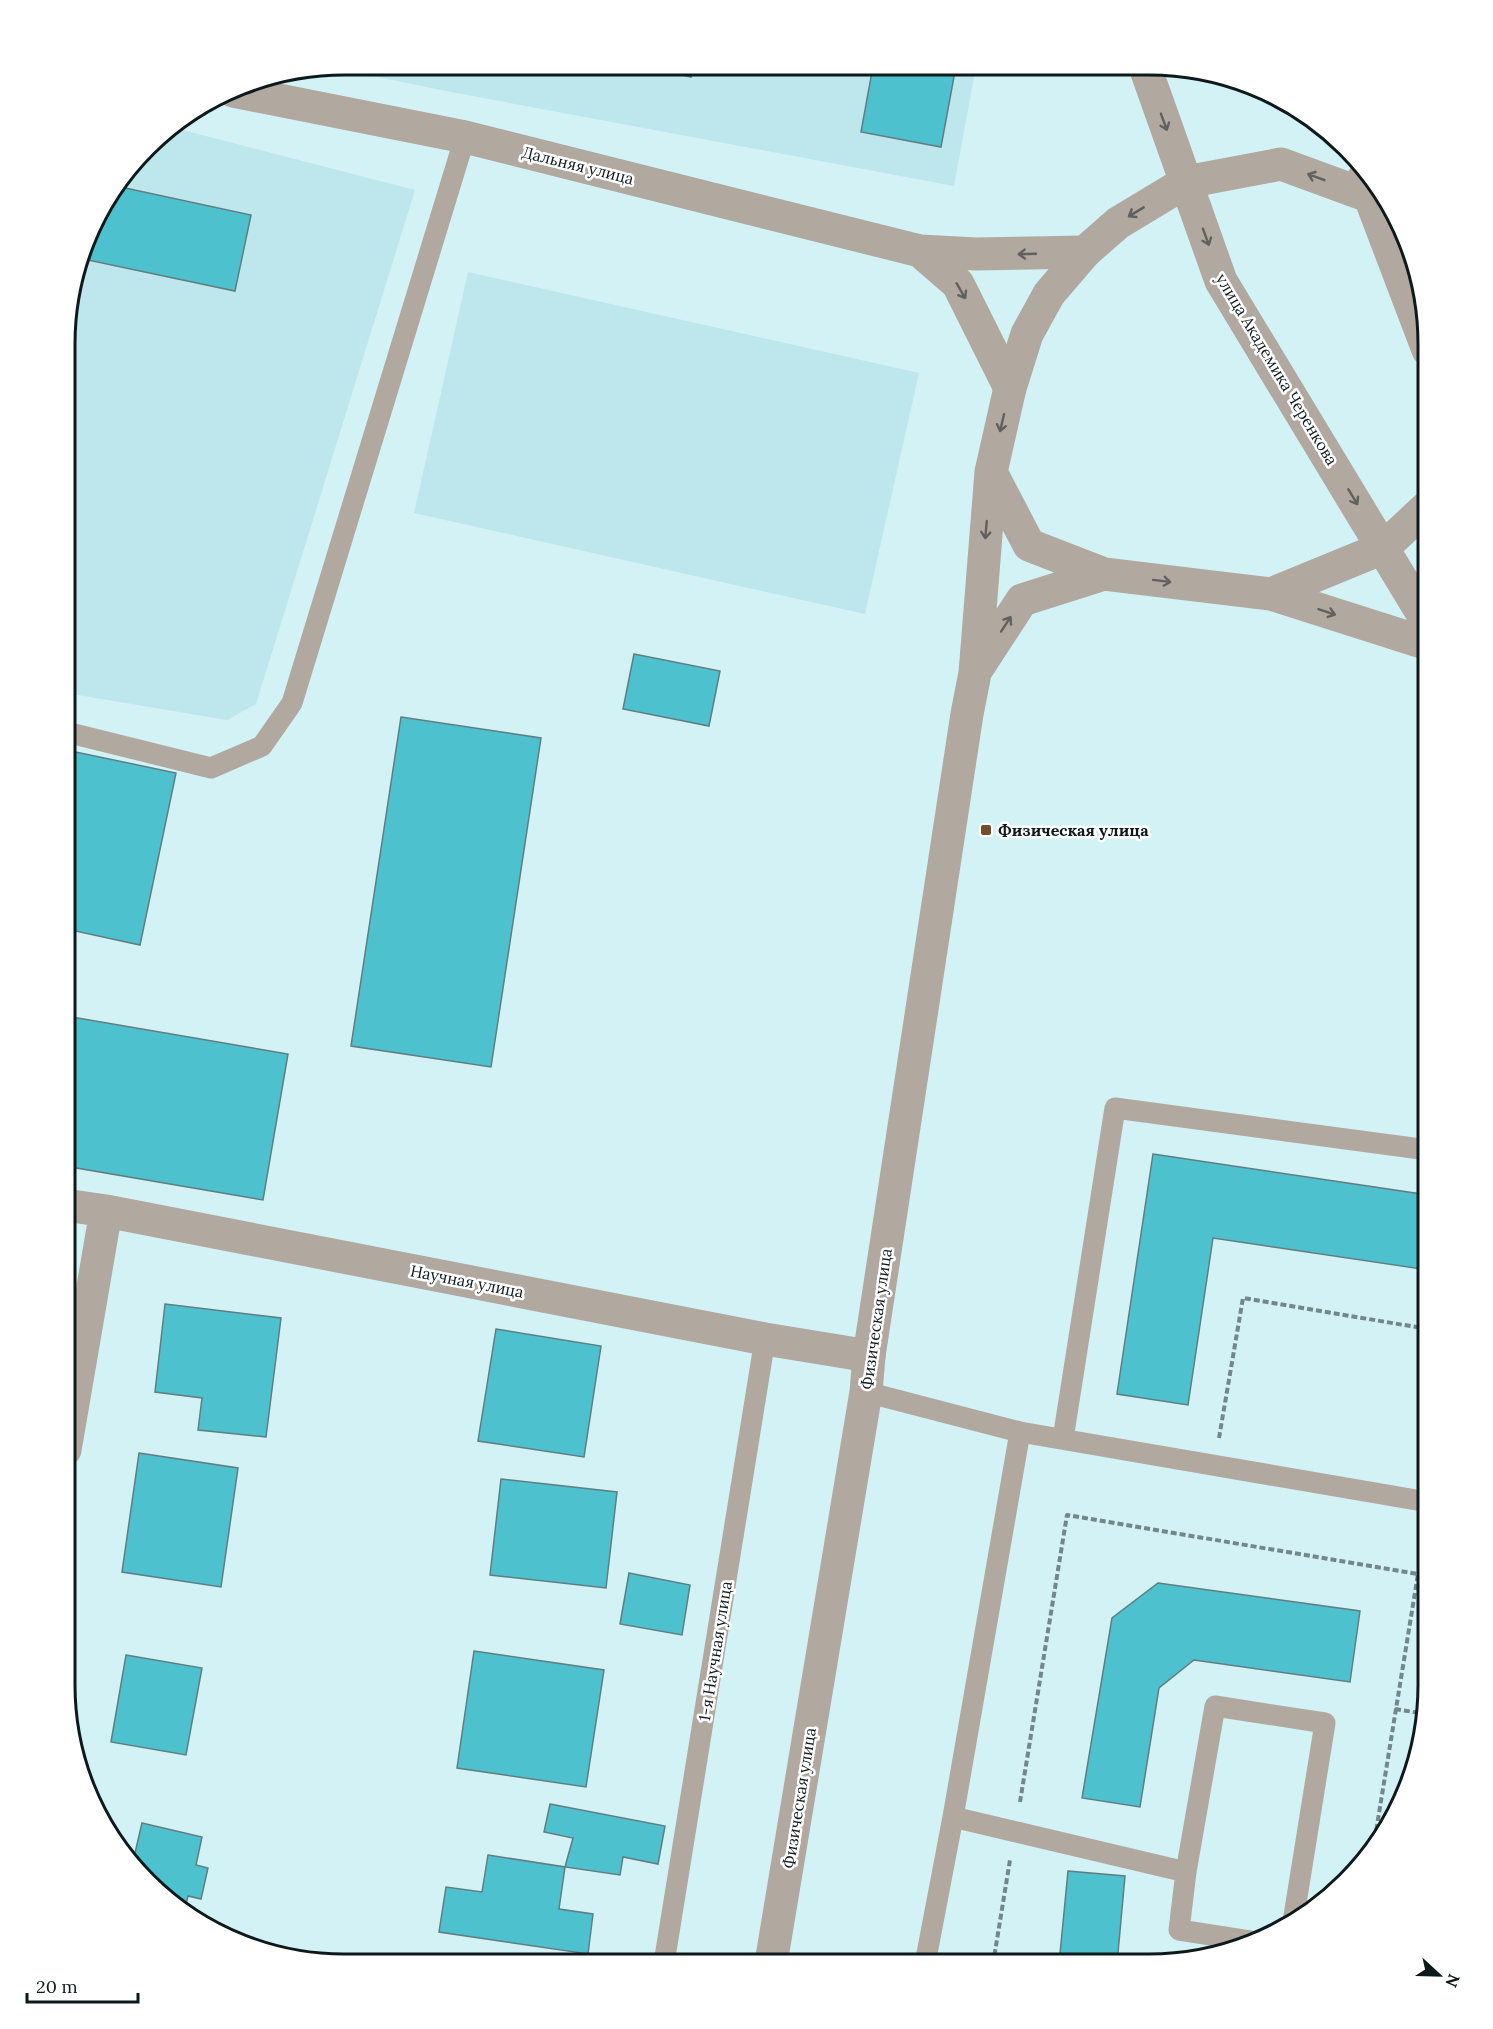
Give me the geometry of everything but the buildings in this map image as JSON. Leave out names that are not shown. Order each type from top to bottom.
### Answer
[{"type":"street","name":"улица Академика Черенкова","points":[[1148,75],[1221,281],[1418,606]]},
{"type":"street","name":"Дальняя улица","points":[[245,93],[465,137],[920,250],[976,254],[1085,252]]},
{"type":"street","name":"Физическая улица","points":[[773,1954],[866,1392],[869,1356],[975,673],[991,472],[1010,388],[1027,334],[1049,294],[1085,252],[1118,223],[1186,182],[1281,164],[1366,186]]},
{"type":"street","points":[[1366,186],[1417,320]]},
{"type":"street","name":"Дальняя улица","points":[[920,250],[958,284],[1010,388]]},
{"type":"street","name":"Физическая улица","points":[[991,472],[1029,545],[1104,574],[1271,594],[1418,641]]},
{"type":"street","name":"Физическая улица","points":[[1271,594],[1383,548],[1418,515]]},
{"type":"street","name":"Физическая улица","points":[[975,673],[1022,600],[1104,574]]},
{"type":"street","name":"Научная улица","points":[[75,1207],[106,1211],[765,1339],[869,1356]]},
{"type":"street","points":[[75,1392],[106,1211]]},
{"type":"lane","points":[[75,734],[211,768],[262,746],[292,703],[465,137]]},
{"type":"lane","points":[[1063,1439],[1115,1108],[1418,1149]]},
{"type":"lane","name":"1-я Научная улица","points":[[665,1954],[765,1339]]},
{"type":"lane","points":[[866,1392],[1020,1432],[1418,1500]]},
{"type":"lane","points":[[927,1954],[1020,1432]]},
{"type":"lane","points":[[1238,1939],[1179,1930],[1186,1872],[1215,1706],[1325,1724],[1295,1912]]},
{"type":"lane","points":[[953,1817],[1186,1872]]},
{"type":"path","points":[[1218,1444],[1243,1298],[1418,1327]]},
{"type":"path","points":[[995,1954],[1067,1515],[1418,1574],[1376,1829]]},
{"type":"path","points":[[1395,1709],[1416,1712]]},
{"type":"shaded area","points":[[368,75],[974,75],[954,186]]},
{"type":"shaded area","points":[[182,130],[415,190],[256,704],[227,720],[75,695],[75,344],[80,291],[95,241],[120,194],[142,166]]},
{"type":"shaded area","points":[[468,272],[919,373],[865,614],[414,513]]},
{"type":"place","name":"Физическая улица","points":[[986,830]]}]
